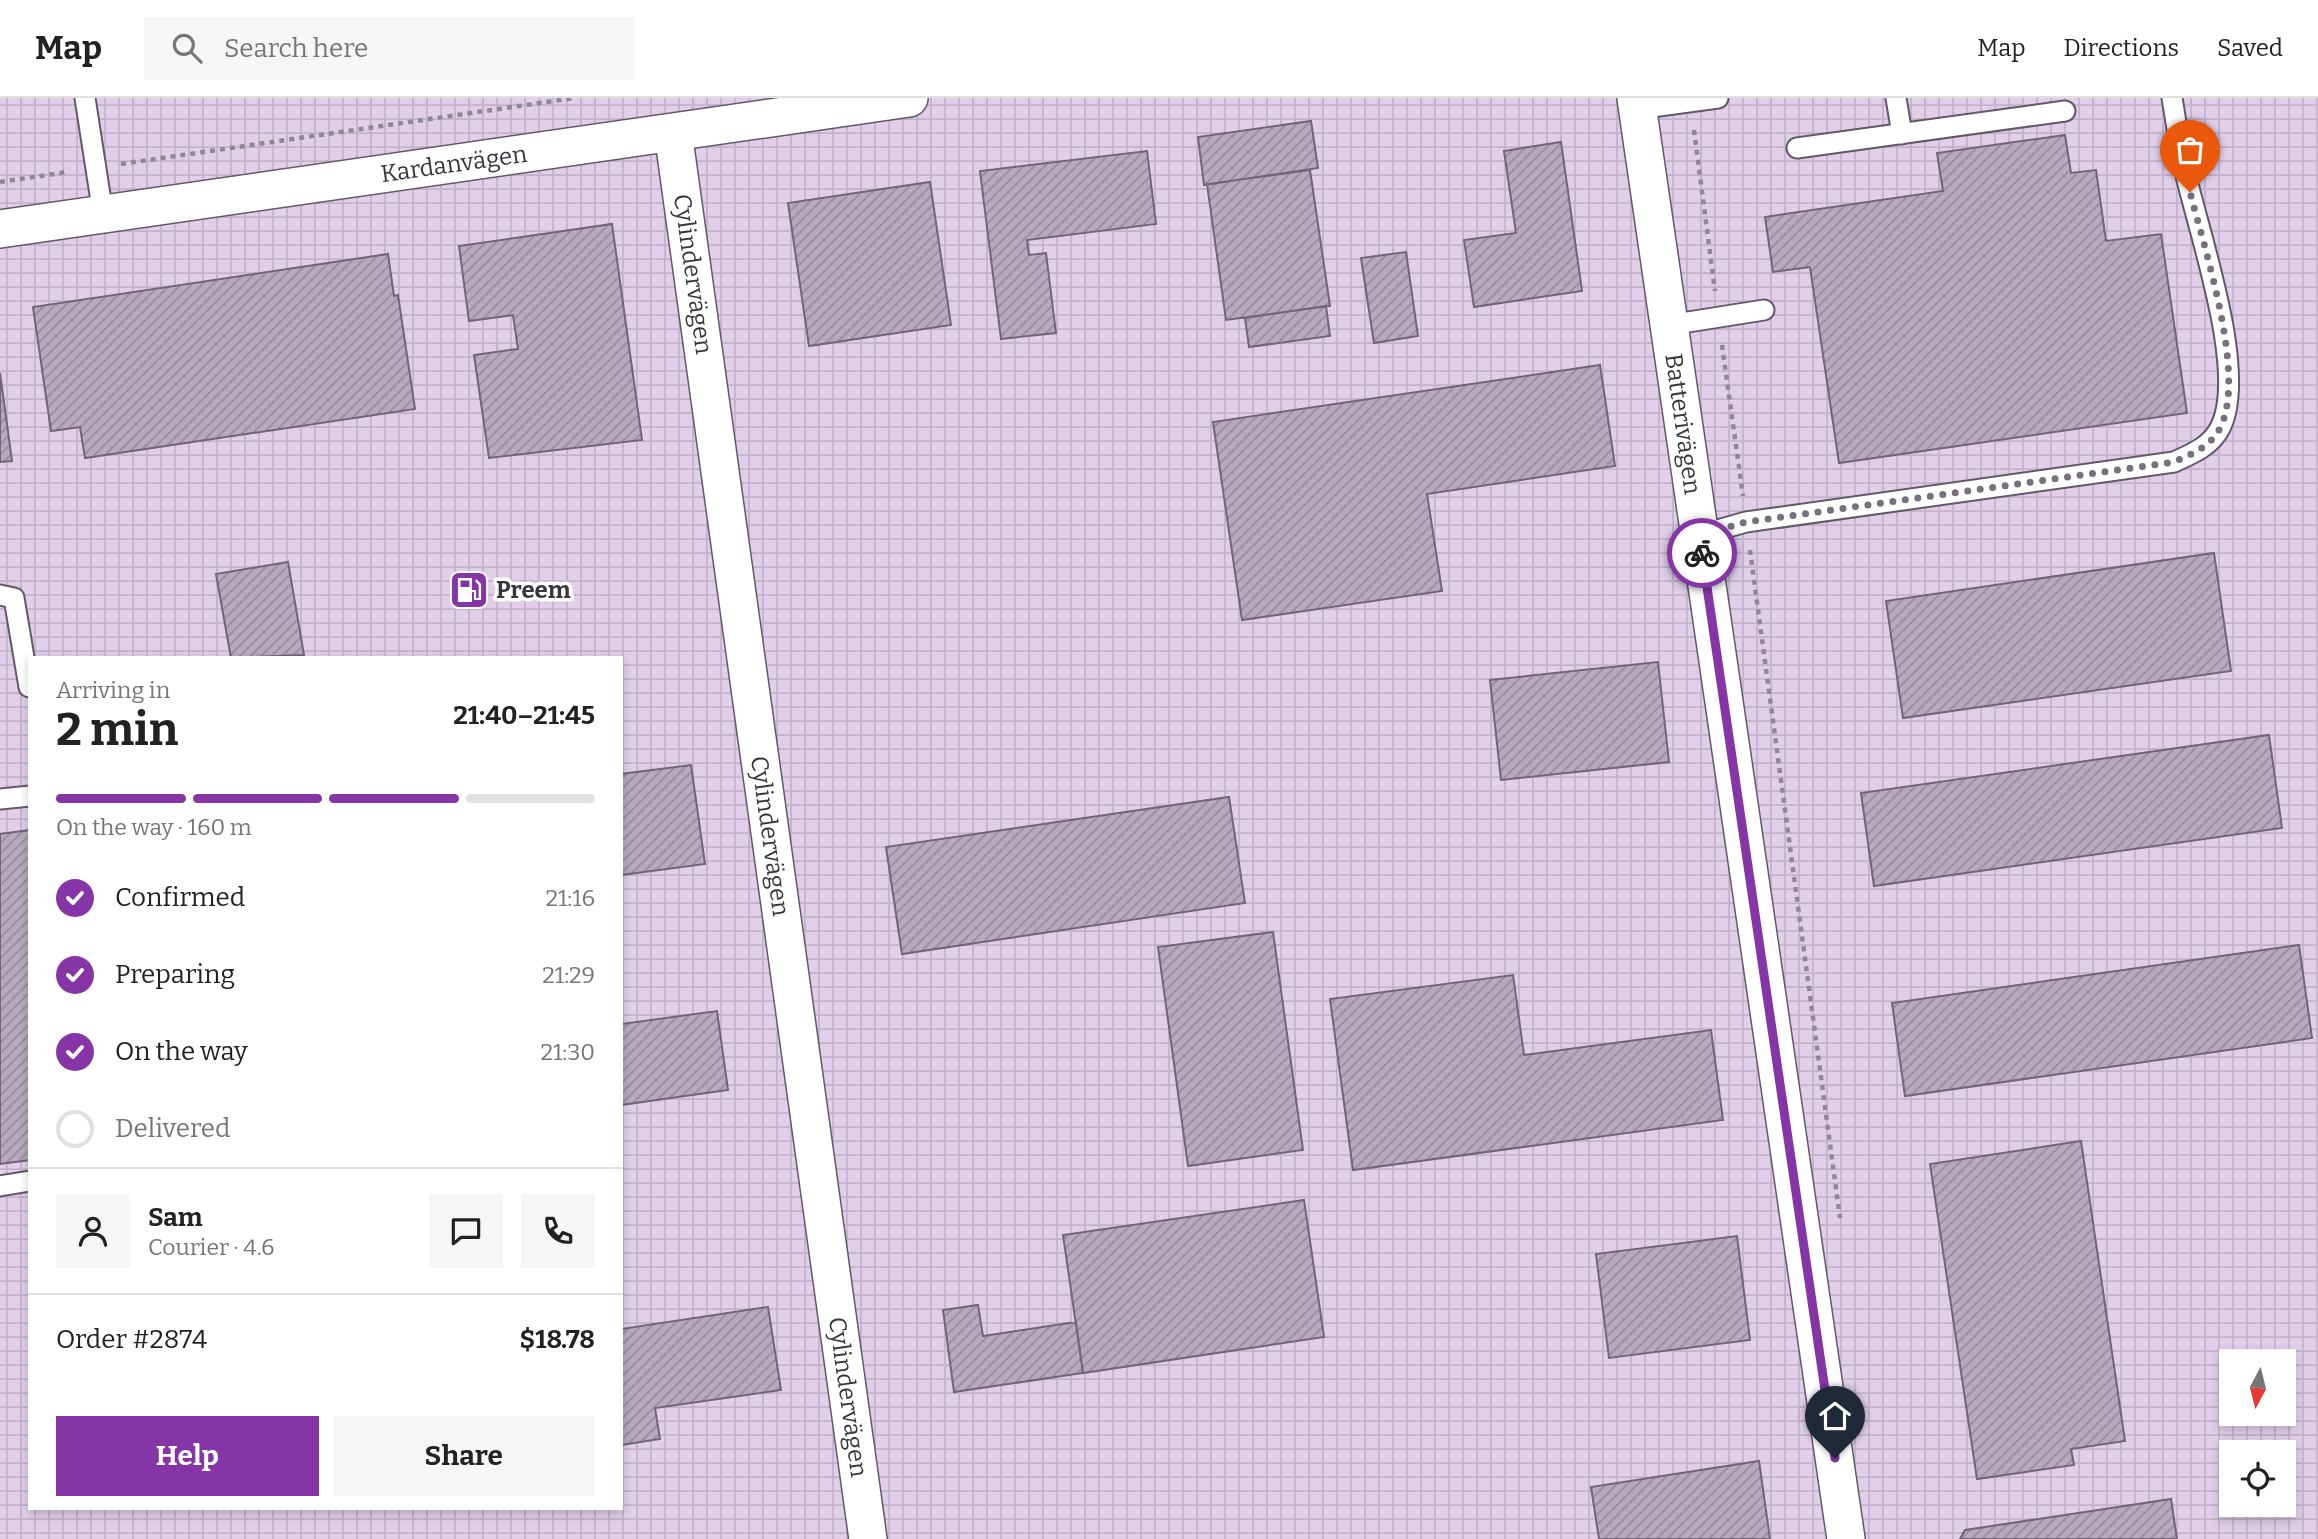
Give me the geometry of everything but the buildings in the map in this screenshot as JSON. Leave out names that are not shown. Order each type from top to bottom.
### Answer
[{"type":"street","name":"Kardanvägen","points":[[0,229],[673,132],[850,102],[909,98]]},
{"type":"street","name":"Batterivägen","points":[[1637,103],[1846,1539]]},
{"type":"street","name":"Cylindervägen","points":[[673,132],[868,1539]]},
{"type":"lane","points":[[85,98],[103,214]]},
{"type":"lane","points":[[1637,103],[1690,102],[1718,98]]},
{"type":"lane","points":[[1896,98],[1902,134]]},
{"type":"lane","points":[[1700,535],[1746,522],[2174,462],[2201,450],[2220,429],[2227,407],[2229,375],[2222,322],[2184,166],[2172,98]]},
{"type":"lane","points":[[1797,148],[2065,111]]},
{"type":"lane","points":[[1669,325],[1764,310]]},
{"type":"lane","points":[[0,594],[14,598],[28,681]]},
{"type":"lane","points":[[0,799],[28,796]]},
{"type":"lane","points":[[0,1186],[28,1181]]},
{"type":"path","points":[[0,182],[574,98]]},
{"type":"path","points":[[1690,102],[1841,1223]]},
{"type":"shaded area","points":[[0,98],[2318,98],[2318,1539],[0,1539]]},
{"type":"way so far","points":[[1702,553],[1700,535],[1746,522],[2174,462],[2201,450],[2220,429],[2227,407],[2229,375],[2222,322],[2190,192]]},
{"type":"place","name":"Preem","points":[[469,590]]},
{"type":"route","points":[[1702,553],[1835,1458]]}]
